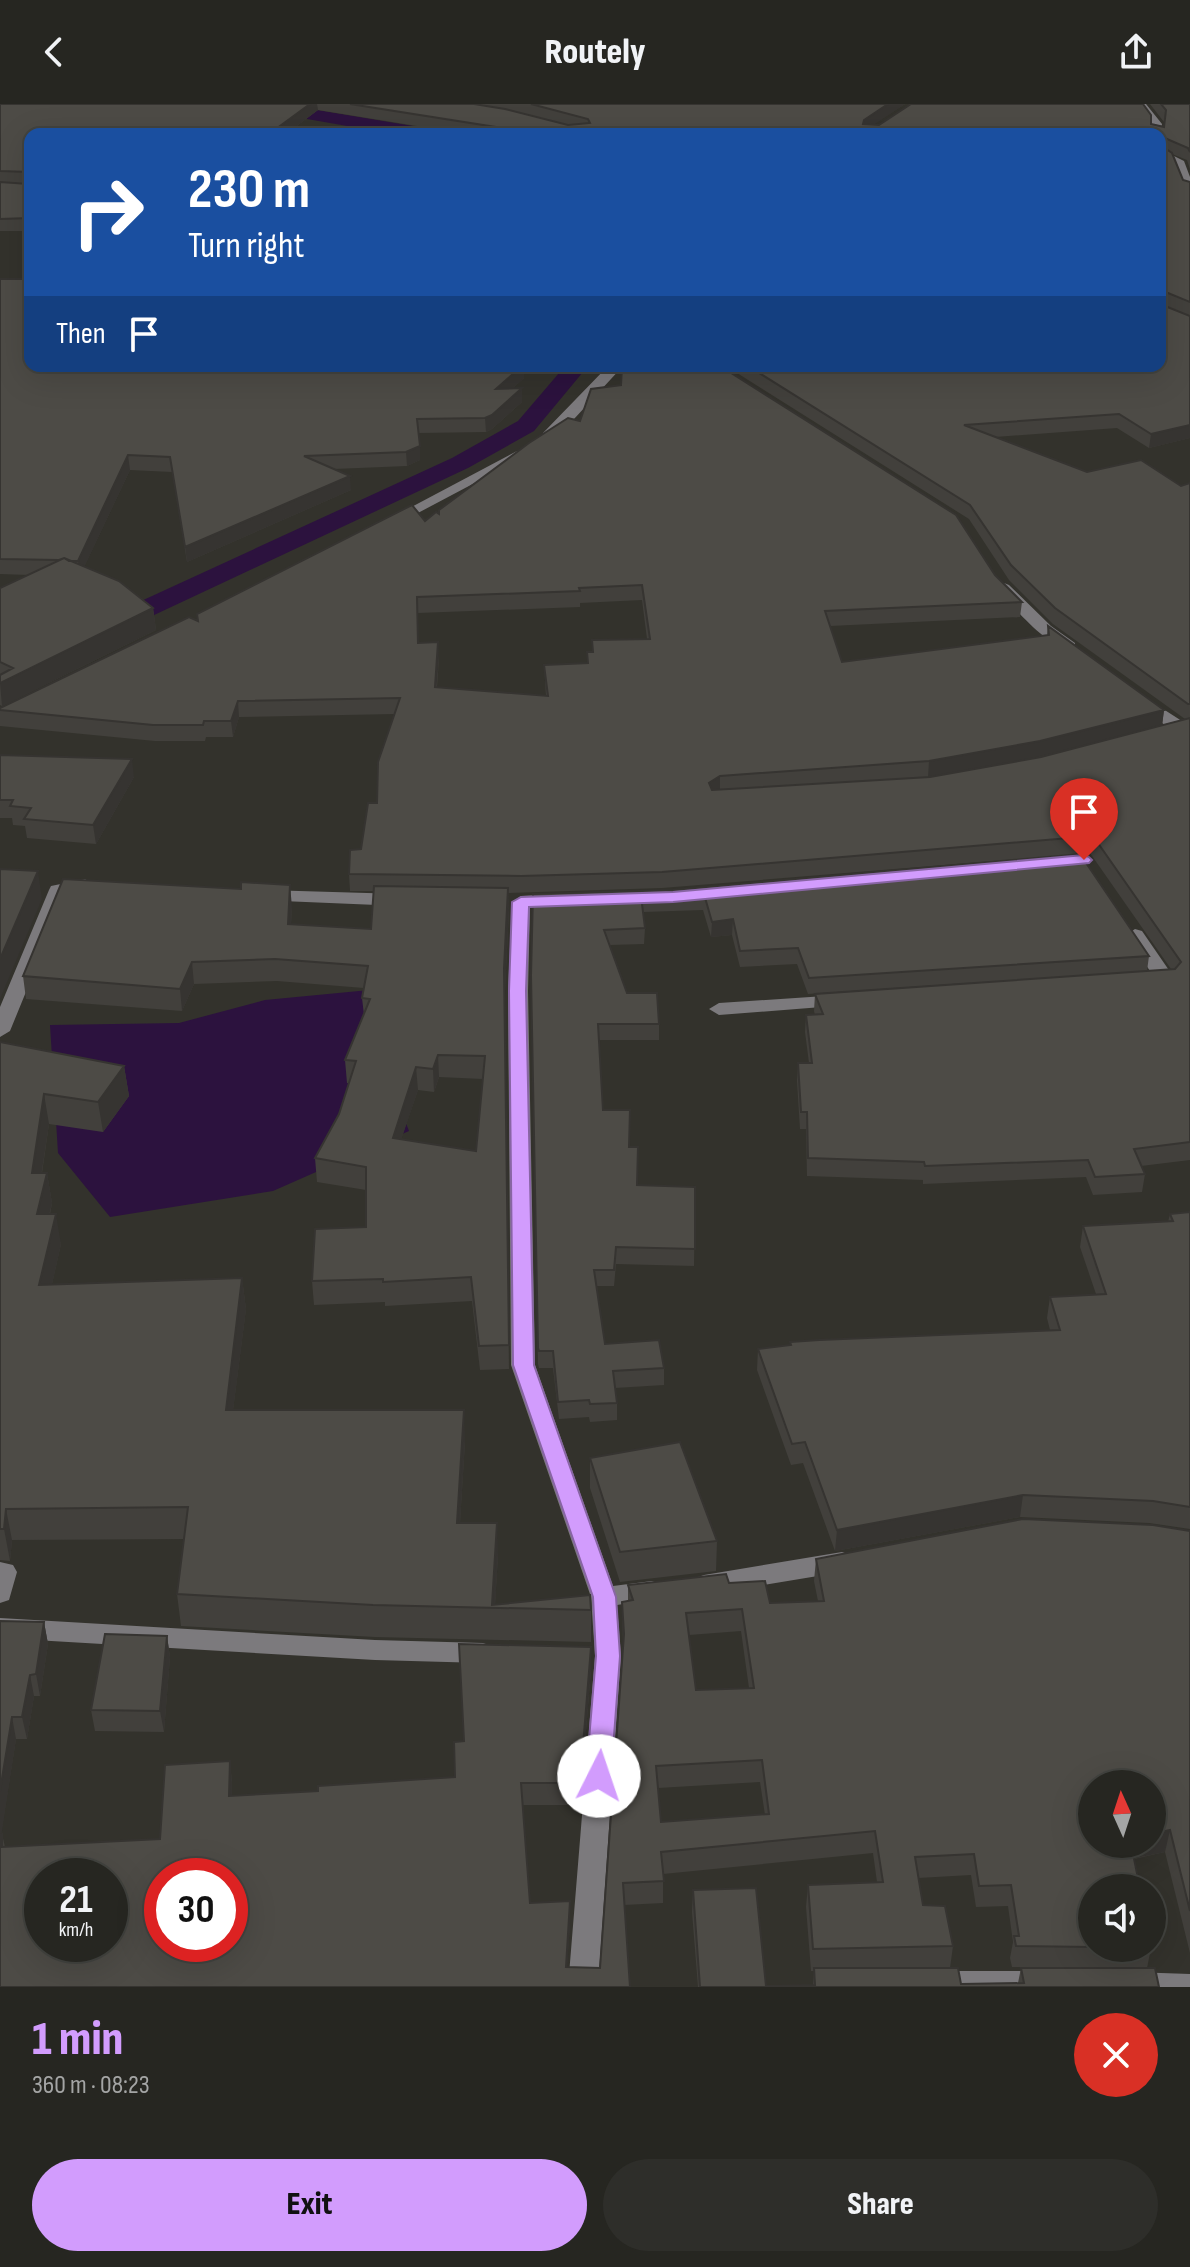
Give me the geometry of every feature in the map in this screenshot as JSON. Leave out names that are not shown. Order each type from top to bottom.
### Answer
[{"type":"street","points":[[1141,104],[1158,128]]},
{"type":"street","points":[[1166,155],[1178,161],[1190,191]]},
{"type":"street","points":[[378,528],[489,472],[560,428],[594,384],[609,372]]},
{"type":"street","points":[[993,573],[1045,629],[1083,656]]},
{"type":"street","points":[[1132,693],[1186,728]]},
{"type":"street","points":[[1153,736],[1186,728]]},
{"type":"street","points":[[0,1031],[58,890],[100,886]]},
{"type":"street","points":[[249,895],[415,900]]},
{"type":"street","points":[[582,900],[513,902],[518,991],[523,1365],[604,1597],[608,1656],[583,1987]]},
{"type":"street","points":[[1124,920],[1165,979],[1138,982]]},
{"type":"street","points":[[719,1009],[862,1000]]},
{"type":"street","points":[[604,1597],[744,1581],[867,1558]]},
{"type":"street","points":[[0,1572],[4,1572],[0,1593]]},
{"type":"street","points":[[0,1628],[375,1650],[514,1654]]},
{"type":"street","points":[[577,1655],[608,1656]]},
{"type":"street","points":[[906,1985],[1080,1985]]},
{"type":"street","points":[[1111,1985],[1190,1987]]},
{"type":"shaded area","points":[[380,989],[391,1085],[409,1131],[273,1191],[110,1217],[58,1153],[50,1025],[179,1023],[265,1000]]},
{"type":"building","points":[[0,104],[310,104],[277,128],[24,128],[24,172],[0,171]]},
{"type":"building","points":[[350,104],[474,104],[568,125],[590,123],[588,119],[531,104],[888,104],[864,120],[863,124],[879,125],[911,104],[1143,104],[1151,115],[1151,124],[1164,127],[1166,110],[1161,104],[1190,104],[1190,152],[1188,148],[1166,139],[1166,128],[502,128]]},
{"type":"building","points":[[1166,149],[1172,153],[1183,180],[1190,182],[1190,302],[1166,292]]},
{"type":"building","points":[[0,182],[24,184],[24,218],[0,219]]},
{"type":"building","points":[[0,279],[24,279],[24,372],[515,372],[496,389],[522,388],[485,418],[417,419],[420,446],[406,452],[304,456],[350,476],[185,547],[170,457],[128,455],[78,561],[64,558],[0,559]]},
{"type":"building","points":[[1166,306],[1190,316],[1190,425],[1151,434],[1119,414],[964,425],[1087,472],[1141,460],[1181,486],[1190,483],[1190,704],[1055,608],[1011,565],[970,505],[758,372],[1166,372]]},
{"type":"building","points":[[622,372],[730,372],[956,515],[995,575],[1022,602],[825,611],[842,662],[1049,635],[1048,626],[1164,710],[1040,741],[929,761],[720,776],[709,783],[712,790],[930,777],[1041,757],[1190,718],[1190,1142],[1134,1149],[1145,1174],[1095,1177],[1088,1160],[925,1166],[924,1162],[808,1158],[807,1112],[801,1112],[798,1063],[812,1063],[806,1015],[823,1014],[815,994],[1175,969],[1181,962],[1093,836],[662,872],[521,876],[349,874],[350,850],[361,849],[368,803],[377,803],[378,762],[400,698],[238,701],[231,721],[204,721],[203,725],[153,725],[0,710],[189,617],[198,621],[197,614],[412,505],[425,521],[436,512],[439,514],[439,510],[529,443],[568,418],[580,421],[591,389],[621,385]],"holes":[[[642,585],[650,639],[592,640],[593,652],[587,652],[588,663],[544,665],[548,696],[435,687],[438,642],[418,643],[417,597],[580,591],[579,588]]]},
{"type":"building","points":[[64,558],[119,581],[153,608],[0,683],[0,675],[13,668],[0,662],[0,588]]},
{"type":"building","points":[[0,755],[132,759],[93,825],[24,819],[31,808],[10,806],[13,800],[0,800]]},
{"type":"building","points":[[1080,854],[1149,956],[809,978],[798,948],[740,951],[733,919],[712,922],[704,894],[641,896],[645,928],[604,930],[627,993],[657,993],[659,1024],[598,1024],[603,1110],[630,1110],[629,1147],[638,1147],[637,1185],[695,1187],[695,1249],[616,1247],[614,1270],[594,1270],[605,1344],[659,1340],[664,1368],[613,1371],[617,1403],[590,1404],[589,1400],[558,1402],[553,1351],[539,1351],[538,1348],[531,975],[533,894],[673,890]]},
{"type":"building","points":[[0,869],[38,871],[0,959]]},
{"type":"building","points":[[63,879],[241,889],[241,882],[290,885],[288,924],[371,929],[374,886],[508,888],[504,969],[509,1345],[479,1346],[471,1277],[383,1282],[383,1279],[312,1281],[315,1229],[366,1227],[366,1167],[315,1158],[339,1114],[356,1061],[345,1060],[370,999],[362,998],[368,966],[275,959],[192,962],[180,989],[23,976]],"holes":[[[438,1055],[485,1056],[476,1151],[393,1138],[416,1067],[433,1069]]]},
{"type":"building","points":[[0,1042],[124,1066],[98,1102],[44,1094],[32,1173],[47,1173],[37,1214],[56,1214],[39,1285],[242,1278],[226,1410],[464,1410],[457,1523],[497,1523],[492,1605],[590,1595],[591,1610],[373,1605],[177,1594],[188,1507],[6,1509],[4,1529],[0,1529]]},
{"type":"building","points":[[1190,1212],[1190,1507],[1153,1501],[1023,1495],[837,1530],[805,1442],[792,1444],[758,1349],[819,1340],[1060,1330],[1050,1297],[1106,1294],[1083,1226],[1173,1221],[1170,1214]]},
{"type":"building","points":[[680,1442],[717,1541],[620,1552],[590,1458]]},
{"type":"building","points":[[1023,1519],[1153,1525],[1190,1531],[1190,1911],[1170,1830],[1166,1831],[1166,1770],[1078,1770],[1078,1858],[1134,1858],[1137,1874],[1078,1874],[1078,1947],[1016,1946],[1014,1936],[1019,1936],[1011,1885],[979,1886],[974,1854],[915,1857],[923,1905],[945,1906],[953,1946],[813,1949],[808,1885],[883,1882],[875,1831],[661,1852],[664,1881],[623,1883],[630,1987],[0,1987],[0,1835],[2,1847],[160,1839],[165,1765],[230,1761],[229,1796],[318,1791],[318,1786],[455,1777],[454,1742],[464,1741],[459,1644],[591,1647],[580,1783],[521,1783],[530,1903],[570,1901],[566,1967],[600,1968],[624,1634],[622,1602],[633,1600],[628,1585],[726,1574],[729,1583],[765,1581],[770,1603],[824,1601],[816,1559]],"holes":[[[742,1609],[754,1688],[696,1690],[686,1613]],[[762,1760],[769,1814],[661,1822],[656,1766]]]},
{"type":"building","points":[[0,1621],[44,1622],[36,1674],[30,1675],[22,1717],[12,1717],[0,1791]]},
{"type":"building","points":[[105,1634],[167,1636],[160,1711],[91,1710]]},
{"type":"building","points":[[756,1888],[766,1986],[815,1985],[814,1968],[958,1968],[961,1984],[1024,1983],[1021,1968],[1155,1968],[1159,1987],[700,1987],[693,1890]]},
{"type":"waterway","points":[[250,104],[390,128]]},
{"type":"waterway","points":[[111,625],[460,463],[526,426],[572,372]]},
{"type":"route","points":[[599,1776],[608,1656],[604,1597],[523,1365],[518,991],[521,902],[673,897],[1084,860]]}]
